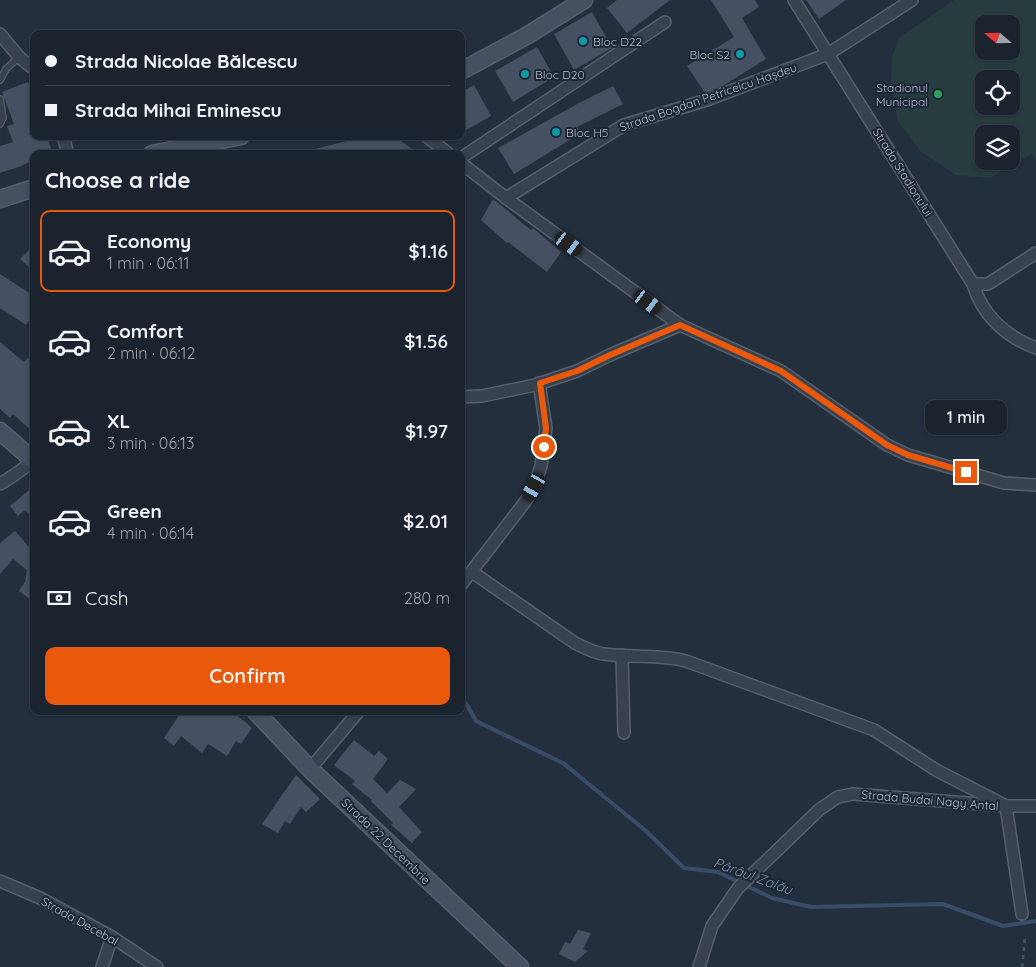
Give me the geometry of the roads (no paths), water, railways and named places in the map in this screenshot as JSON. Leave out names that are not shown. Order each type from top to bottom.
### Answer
[{"type":"main road","points":[[465,69],[528,35],[584,0]]},
{"type":"main road","points":[[172,150],[221,140]]},
{"type":"main road","points":[[0,200],[30,189]]},
{"type":"main road","points":[[0,431],[30,457]]},
{"type":"main road","name":"Strada 22 Decembrie","points":[[260,715],[310,769],[520,967]]},
{"type":"street","name":"Strada Stadionului","points":[[794,0],[973,284],[976,295],[990,316],[1002,329],[1022,343],[1036,348]]},
{"type":"street","name":"Strada Bogdan Petriceicu Hașdeu","points":[[506,198],[624,124],[707,100],[828,54],[912,0]]},
{"type":"street","points":[[465,155],[665,22]]},
{"type":"street","points":[[0,34],[19,58],[30,66]]},
{"type":"street","points":[[431,140],[444,150]]},
{"type":"street","points":[[465,166],[680,325],[781,371],[887,445],[908,455],[1004,483],[1036,485]]},
{"type":"street","points":[[973,284],[988,284],[1036,253]]},
{"type":"street","points":[[465,397],[482,396],[540,383],[577,371],[680,325]]},
{"type":"street","points":[[465,580],[526,502],[534,487],[541,466],[546,428],[540,383]]},
{"type":"street","points":[[0,484],[30,464]]},
{"type":"street","points":[[472,572],[575,643],[590,651],[604,654],[672,657],[874,730],[936,770],[1006,806],[1022,914]]},
{"type":"street","points":[[622,655],[624,733]]},
{"type":"street","points":[[310,769],[356,715]]},
{"type":"street","name":"Strada Budai Nagy Antal","points":[[699,967],[712,926],[738,888],[820,810],[838,797],[853,794],[1006,806],[1036,806]]},
{"type":"street","name":"Strada Decebal","points":[[0,881],[40,898],[112,937],[157,967]]},
{"type":"street","points":[[102,967],[112,937]]},
{"type":"lane","points":[[0,80],[6,69],[19,58]]},
{"type":"lane","points":[[0,99],[3,118],[0,124]]},
{"type":"waterway","name":"Pârâul Zalău","points":[[465,702],[476,721],[563,763],[646,831],[684,868],[718,872],[772,898],[811,907],[943,904],[1003,926],[1036,921]]},
{"type":"place","name":"Bloc D22","points":[[583,41]]},
{"type":"place","name":"Bloc S2","points":[[740,54]]},
{"type":"place","name":"Bloc D20","points":[[525,74]]},
{"type":"place","name":"Stadionul Municipal","points":[[938,94]]},
{"type":"place","name":"Bloc H5","points":[[556,132]]}]
